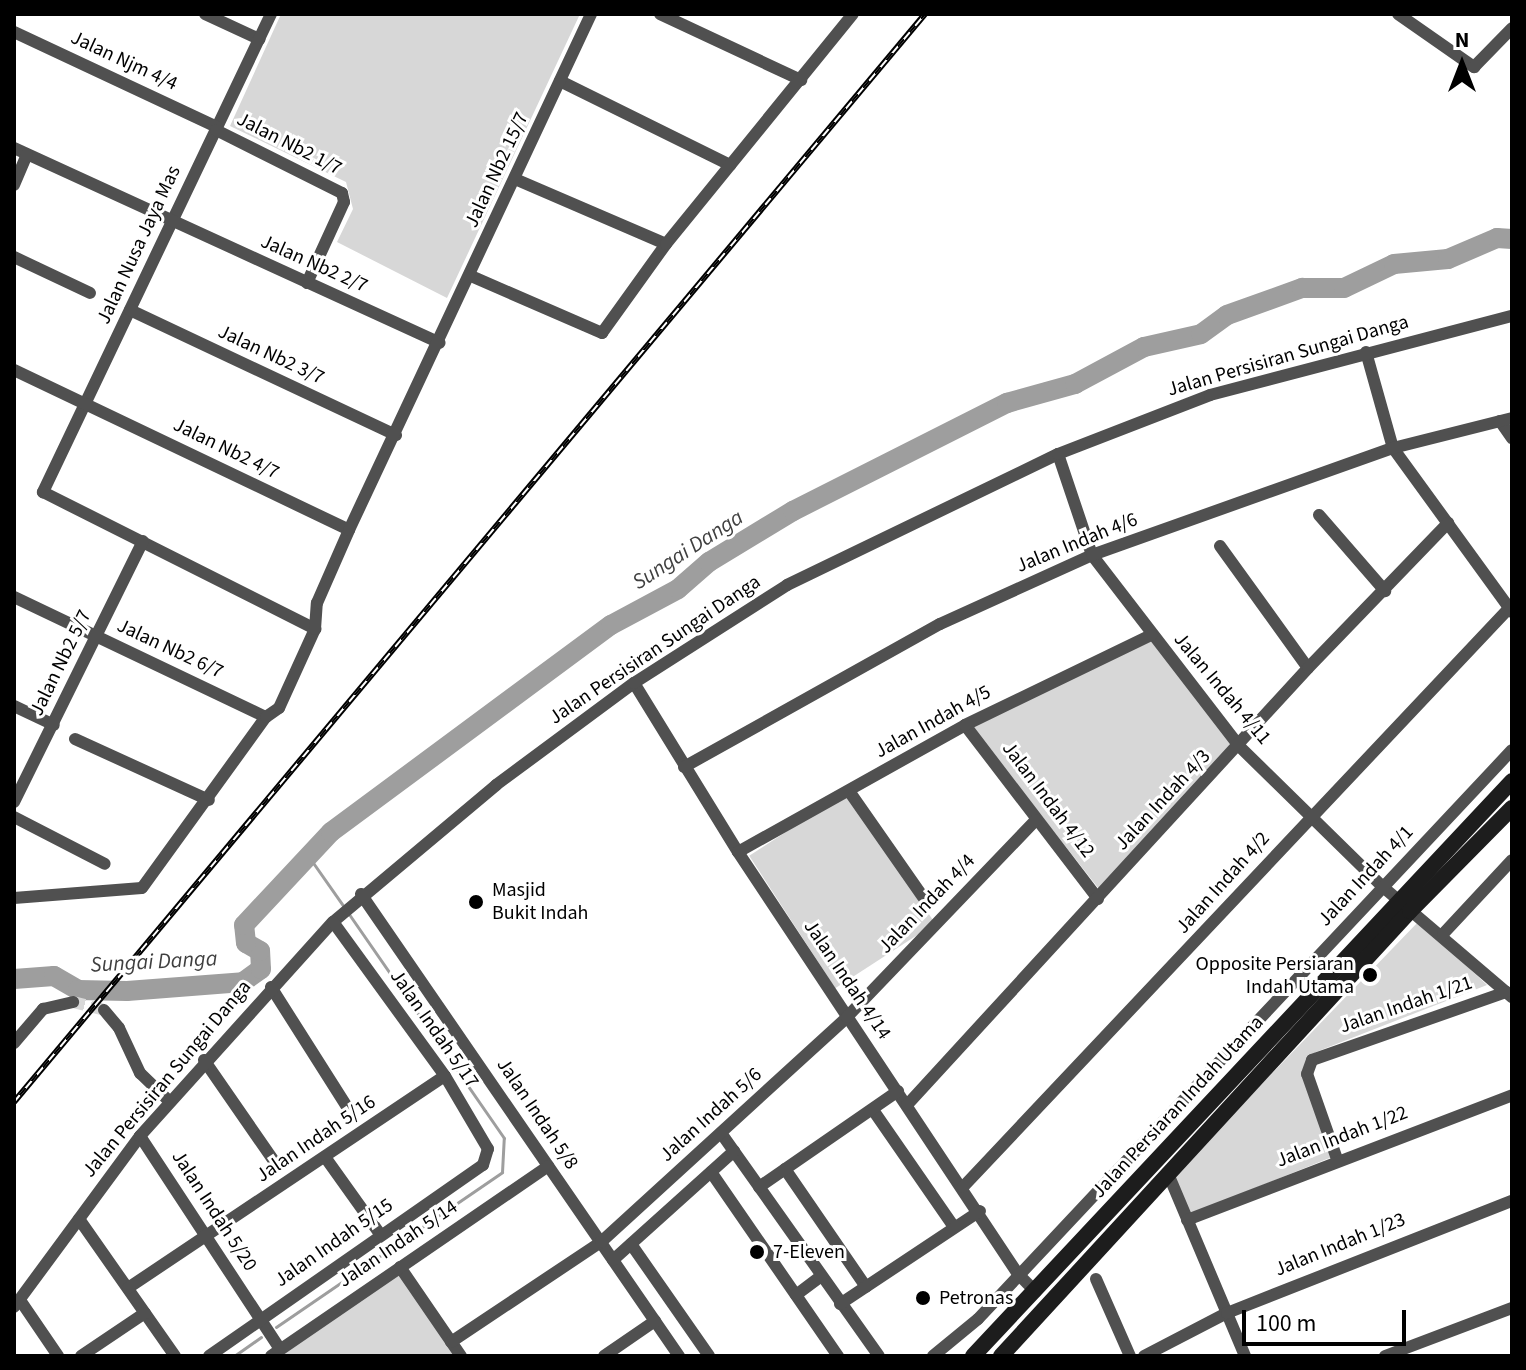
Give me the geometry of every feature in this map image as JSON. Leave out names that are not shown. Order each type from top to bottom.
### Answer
[{"type":"main road","name":"Jalan Persiaran Indah Utama","points":[[973,1356],[1036,1292],[1397,899],[1512,781]]},
{"type":"main road","name":"Jalan Persiaran Indah Utama","points":[[1001,1356],[1410,911],[1512,808]]},
{"type":"street","points":[[205,14],[259,39]]},
{"type":"street","name":"Jalan Nusa Jaya Mas","points":[[143,541],[43,492],[271,14]]},
{"type":"street","name":"Jalan Nb2 15/7","points":[[14,898],[142,888],[209,800],[266,717],[279,708],[315,629],[317,603],[349,530],[471,276],[591,14]]},
{"type":"street","points":[[660,14],[801,80]]},
{"type":"street","points":[[471,276],[602,333],[666,244],[853,14]]},
{"type":"street","points":[[1400,15],[1465,66],[1483,60],[1512,28]]},
{"type":"street","name":"Jalan Njm 4/4","points":[[14,32],[216,128]]},
{"type":"street","points":[[560,81],[730,165]]},
{"type":"street","name":"Jalan Nb2 1/7","points":[[216,128],[342,193],[344,202],[307,283]]},
{"type":"street","name":"Jalan Nb2 2/7","points":[[14,148],[439,343]]},
{"type":"street","points":[[14,185],[27,155]]},
{"type":"street","points":[[515,179],[666,244]]},
{"type":"street","points":[[14,257],[90,293]]},
{"type":"street","name":"Jalan Nb2 3/7","points":[[130,310],[396,435]]},
{"type":"street","name":"Jalan Persisiran Sungai Danga","points":[[17,1304],[140,1136],[204,1060],[333,922],[361,894],[496,785],[634,683],[787,585],[1058,454],[1210,395],[1512,316]]},
{"type":"street","points":[[1366,352],[1393,448],[1511,608]]},
{"type":"street","name":"Jalan Nb2 4/7","points":[[14,370],[349,530]]},
{"type":"street","points":[[1506,419],[1512,438]]},
{"type":"street","name":"Jalan Indah 4/6","points":[[684,767],[940,624],[1092,555],[1393,448],[1506,419]]},
{"type":"street","name":"Jalan Indah 4/11","points":[[1058,454],[1092,555],[1240,747],[1383,887],[1443,934],[1509,995]]},
{"type":"street","points":[[1319,515],[1385,591]]},
{"type":"street","name":"Jalan Indah 4/3","points":[[907,1105],[1240,747],[1308,668],[1448,523]]},
{"type":"street","points":[[143,541],[315,629]]},
{"type":"street","name":"Jalan Nb2 5/7","points":[[14,802],[143,541]]},
{"type":"street","points":[[1220,546],[1308,668]]},
{"type":"street","name":"Jalan Nb2 6/7","points":[[14,597],[266,717]]},
{"type":"street","name":"Jalan Indah 4/2","points":[[963,1187],[1511,608]]},
{"type":"street","name":"Jalan Indah 4/5","points":[[738,852],[965,725],[1151,635]]},
{"type":"street","name":"Jalan Indah 4/14","points":[[634,683],[738,852],[980,1211],[1018,1274],[1036,1292]]},
{"type":"street","points":[[14,706],[54,725]]},
{"type":"street","name":"Jalan Indah 4/12","points":[[965,725],[1098,899]]},
{"type":"street","points":[[75,739],[209,800]]},
{"type":"street","name":"Jalan Indah 4/1","points":[[933,1356],[963,1334],[1512,750]]},
{"type":"street","points":[[849,791],[923,897]]},
{"type":"street","points":[[14,817],[105,864]]},
{"type":"street","name":"Jalan Indah 4/4","points":[[847,1017],[1036,820]]},
{"type":"street","points":[[1443,934],[1512,860]]},
{"type":"street","name":"Jalan Indah 5/8","points":[[361,894],[679,1356]]},
{"type":"street","name":"Jalan Indah 5/17","points":[[333,922],[445,1076],[483,1136],[488,1149],[483,1165]]},
{"type":"street","points":[[271,987],[346,1105]]},
{"type":"street","name":"Jalan Indah 1/21","points":[[1337,1159],[1307,1074],[1318,1056],[1509,995]]},
{"type":"street","points":[[14,1043],[43,1009],[73,1002]]},
{"type":"street","points":[[104,1010],[119,1028],[140,1073],[169,1101]]},
{"type":"street","name":"Jalan Indah 5/6","points":[[451,1342],[601,1242],[847,1017]]},
{"type":"street","points":[[204,1060],[274,1161]]},
{"type":"street","name":"Jalan Indah 5/16","points":[[128,1288],[445,1076]]},
{"type":"street","points":[[759,1187],[898,1091]]},
{"type":"street","name":"Jalan Indah 1/22","points":[[1187,1220],[1337,1159],[1512,1095]]},
{"type":"street","points":[[873,1110],[954,1227]]},
{"type":"street","points":[[721,1133],[879,1356]]},
{"type":"street","name":"Jalan Indah 5/20","points":[[140,1136],[207,1234],[260,1320],[275,1353]]},
{"type":"street","points":[[613,1260],[734,1151]]},
{"type":"street","points":[[325,1157],[380,1234]]},
{"type":"street","name":"Jalan Indah 5/15","points":[[209,1356],[483,1165]]},
{"type":"street","name":"Jalan Indah 5/14","points":[[275,1353],[548,1166]]},
{"type":"street","points":[[785,1169],[866,1287]]},
{"type":"street","points":[[711,1172],[838,1356]]},
{"type":"street","points":[[1169,1176],[1245,1356]]},
{"type":"street","name":"Jalan Indah 1/23","points":[[1144,1356],[1227,1313],[1512,1201]]},
{"type":"street","points":[[840,1304],[980,1211]]},
{"type":"street","points":[[79,1219],[175,1356]]},
{"type":"street","points":[[631,1244],[707,1356]]},
{"type":"street","points":[[400,1267],[461,1356]]},
{"type":"street","points":[[796,1295],[821,1276]]},
{"type":"street","points":[[1096,1279],[1130,1356]]},
{"type":"street","points":[[17,1304],[58,1356]]},
{"type":"street","points":[[1385,1356],[1512,1308]]},
{"type":"street","points":[[81,1356],[145,1313]]},
{"type":"street","points":[[604,1356],[655,1321]]},
{"type":"street","points":[[856,1327],[871,1356]]},
{"type":"shaded area","points":[[281,14],[580,14],[447,298],[337,242],[353,209],[346,182],[230,126]]},
{"type":"shaded area","points":[[1151,641],[1236,747],[1099,889],[971,726]]},
{"type":"shaded area","points":[[849,791],[935,924],[835,988],[749,856]]},
{"type":"shaded area","points":[[1419,921],[1487,985],[1316,1052],[1306,1059],[1332,1157],[1188,1215],[1172,1177]]},
{"type":"shaded area","points":[[400,1267],[461,1356],[271,1356]]},
{"type":"waterway","name":"Sungai Danga","points":[[14,979],[54,976],[78,990],[127,991],[243,982],[261,969],[260,951],[246,943],[244,925],[331,832],[611,625],[678,589],[709,562],[793,511],[1007,403],[1075,384],[1144,347],[1201,334],[1227,315],[1302,288],[1344,288],[1394,264],[1448,259],[1497,238],[1512,239]]},
{"type":"waterway","points":[[309,857],[344,907]]},
{"type":"waterway","points":[[276,1327],[502,1172],[504,1138],[348,913]]},
{"type":"waterway","points":[[234,1356],[261,1337]]},
{"type":"tunnel","points":[[73,1002],[104,1010]]},
{"type":"railway","points":[[14,1102],[925,14]]},
{"type":"place","name":"Masjid Bukit Indah","points":[[476,902]]},
{"type":"place","name":"Opposite Persiaran Indah Utama","points":[[1370,975]]},
{"type":"place","name":"7-Eleven","points":[[757,1252]]},
{"type":"place","name":"Petronas","points":[[923,1298]]}]
